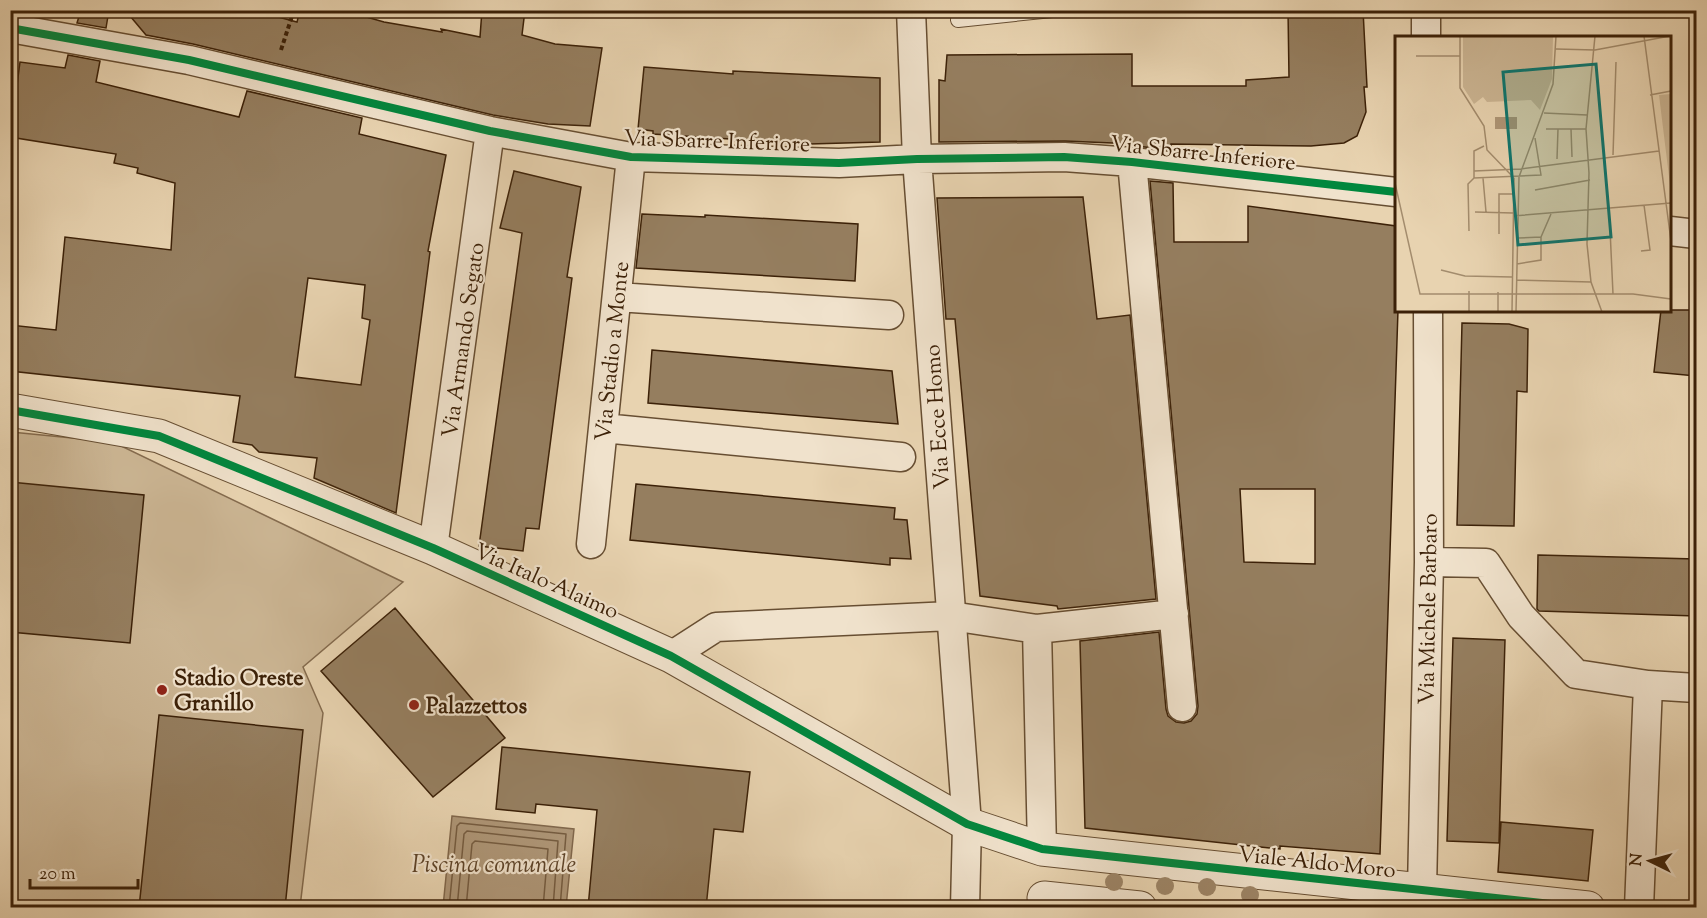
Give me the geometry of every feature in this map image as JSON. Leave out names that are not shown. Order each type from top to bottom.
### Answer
[{"type":"street","name":"Via Ecce Homo","points":[[911,10],[917,159],[967,824],[965,908]]},
{"type":"street","points":[[1426,10],[1426,36]]},
{"type":"street","name":"Via Sbarre Inferiore","points":[[10,28],[189,60],[490,131],[631,157],[839,163],[917,159],[1064,157],[1132,162],[1395,192]]},
{"type":"street","name":"Via Armando Segato","points":[[433,548],[490,131]]},
{"type":"street","name":"Via Stadio a Monte","points":[[591,544],[631,157]]},
{"type":"street","points":[[1132,162],[1182,707]]},
{"type":"street","points":[[1671,231],[1696,234]]},
{"type":"street","points":[[617,297],[889,315]]},
{"type":"street","name":"Via Michele Barbaro","points":[[1421,899],[1429,562],[1428,312]]},
{"type":"street","name":"Via Italo Alaimo","points":[[10,410],[159,436],[433,548],[671,656],[967,824],[1042,849]]},
{"type":"street","points":[[603,428],[902,457]]},
{"type":"street","points":[[1429,562],[1486,563],[1521,616],[1576,674],[1648,685],[1696,688]]},
{"type":"street","points":[[671,656],[716,627],[951,616],[1037,629],[1174,614]]},
{"type":"street","points":[[1037,629],[1042,849],[1040,904],[1140,908]]},
{"type":"street","points":[[1639,908],[1648,685]]},
{"type":"street","name":"Viale Aldo Moro","points":[[1042,849],[1421,899],[1588,908]]},
{"type":"lane","points":[[958,20],[1052,10]]},
{"type":"path","points":[[271,79],[294,10]]},
{"type":"shaded area","name":"Stadio Oreste Granillo","points":[[11,432],[113,442],[403,582],[303,667],[323,713],[300,907],[11,908]]},
{"type":"water","name":"Piscina comunale","points":[[452,816],[574,829],[566,907],[443,907]]},
{"type":"building","points":[[81,10],[109,10],[106,28],[77,23]]},
{"type":"building","points":[[125,10],[252,10],[297,22],[300,10],[342,10],[384,22],[442,32],[441,29],[480,37],[482,10],[525,10],[522,35],[555,44],[602,48],[590,126],[548,124],[493,115],[146,35]]},
{"type":"building","points":[[1288,10],[1363,10],[1366,112],[1357,136],[1344,143],[1311,146],[1171,144],[1171,150],[1136,146],[1136,144],[1065,141],[939,142],[939,80],[945,81],[947,55],[1132,54],[1132,86],[1246,86],[1246,80],[1289,77]]},
{"type":"building","points":[[68,55],[100,61],[96,82],[239,117],[247,91],[362,118],[359,134],[446,155],[428,251],[430,252],[396,513],[314,478],[317,458],[259,452],[252,445],[233,442],[240,396],[10,371],[10,325],[56,330],[65,237],[171,250],[175,183],[137,173],[138,168],[114,163],[116,154],[10,137],[13,85],[17,85],[20,62],[65,68]],"holes":[[[308,278],[365,285],[362,318],[370,320],[361,385],[295,377]]]},
{"type":"building","points":[[644,67],[733,74],[733,71],[880,78],[880,142],[809,144],[730,141],[730,139],[653,134],[653,131],[638,129]]},
{"type":"building","points":[[514,171],[581,187],[567,277],[572,278],[539,529],[526,528],[523,551],[479,546],[522,233],[500,228]]},
{"type":"building","points":[[1150,181],[1173,183],[1174,242],[1248,242],[1248,206],[1395,226],[1395,312],[1398,312],[1380,854],[1280,846],[1280,849],[1085,828],[1080,641],[1159,632],[1168,716],[1176,722],[1184,723],[1191,721],[1197,714]],"holes":[[[1240,489],[1315,489],[1315,564],[1244,562]]]},
{"type":"building","points":[[1083,197],[1097,319],[1130,315],[1156,599],[1058,609],[1057,606],[980,596],[955,319],[946,319],[937,198]]},
{"type":"building","points":[[642,214],[705,217],[705,215],[858,224],[855,281],[636,268]]},
{"type":"building","points":[[1692,310],[1690,330],[1696,331],[1696,376],[1654,372],[1661,312]]},
{"type":"building","points":[[1462,323],[1509,324],[1528,329],[1527,392],[1517,391],[1514,526],[1457,525]]},
{"type":"building","points":[[652,350],[892,371],[898,424],[648,403]]},
{"type":"building","points":[[10,482],[144,495],[130,643],[10,632]]},
{"type":"building","points":[[636,484],[895,508],[894,519],[907,520],[911,559],[890,558],[890,565],[630,540]]},
{"type":"building","points":[[1538,555],[1696,559],[1696,616],[1539,611],[1537,609]]},
{"type":"building","name":"Palazzettos","points":[[395,608],[505,738],[433,797],[321,671]]},
{"type":"building","points":[[1453,638],[1505,640],[1499,843],[1447,841]]},
{"type":"building","points":[[159,715],[303,730],[285,908],[139,908]]},
{"type":"building","points":[[502,747],[750,772],[743,832],[714,829],[706,908],[588,908],[597,810],[536,804],[535,813],[496,809]]},
{"type":"building","points":[[1501,822],[1593,830],[1588,881],[1498,872]]},
{"type":"cycle path","points":[[10,28],[189,60],[490,131],[631,157],[839,163],[917,159],[1064,157],[1132,162],[1395,192]]},
{"type":"cycle path","points":[[10,410],[159,436],[433,548],[671,656],[967,824],[1042,849],[1588,908]]},
{"type":"place","name":"Stadio Oreste Granillo","points":[[162,690]]},
{"type":"place","name":"Palazzettos","points":[[414,705]]}]
